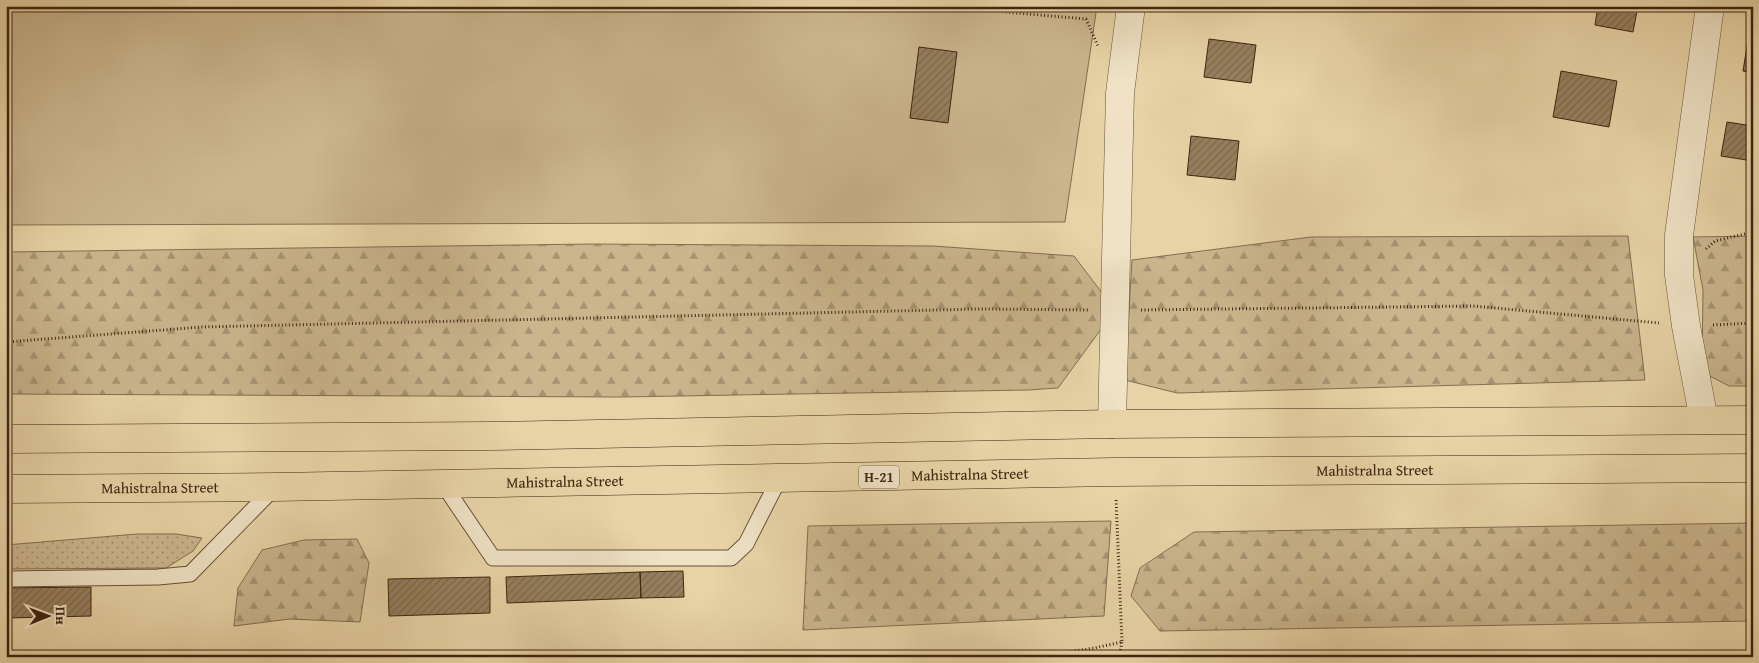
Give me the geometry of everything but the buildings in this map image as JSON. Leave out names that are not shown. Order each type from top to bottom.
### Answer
[{"type":"main road","points":[[6,439],[501,436],[1112,424],[1753,420]]},
{"type":"main road","name":"Mahistralna Street","points":[[6,489],[275,487],[1114,472],[1753,468]]},
{"type":"street","points":[[1112,424],[1120,93],[1131,6]]},
{"type":"street","points":[[1704,420],[1678,275],[1679,235],[1710,6]]},
{"type":"lane","points":[[443,484],[494,558],[731,558],[746,544],[779,479]]},
{"type":"lane","points":[[6,579],[158,577],[190,574],[275,487]]},
{"type":"path","points":[[936,6],[1086,19],[1101,52]]},
{"type":"path","points":[[1678,275],[1715,241],[1753,232]]},
{"type":"path","points":[[6,342],[202,327],[980,309],[1115,310],[1473,306],[1686,326],[1753,323]]},
{"type":"path","points":[[1114,472],[1122,642],[1119,657]]},
{"type":"path","points":[[1037,657],[1122,642]]},
{"type":"green space","points":[[6,6],[1097,6],[1065,222],[6,225]]},
{"type":"green space","points":[[1628,236],[1645,380],[1177,393],[1125,380],[1132,260],[1311,237]]},
{"type":"green space","points":[[1753,236],[1753,386],[1729,386],[1702,372],[1703,290],[1693,237]]},
{"type":"green space","points":[[591,244],[933,246],[1074,256],[1115,310],[1058,388],[621,397],[6,394],[6,252]]},
{"type":"green space","points":[[1111,521],[1104,616],[803,630],[808,526]]},
{"type":"green space","points":[[1753,523],[1753,621],[1160,631],[1131,596],[1140,568],[1194,532]]},
{"type":"green space","points":[[137,534],[176,534],[202,538],[193,551],[166,568],[6,569],[6,545]]},
{"type":"green space","points":[[357,539],[369,563],[360,622],[290,619],[234,626],[238,588],[262,550],[304,540]]}]
